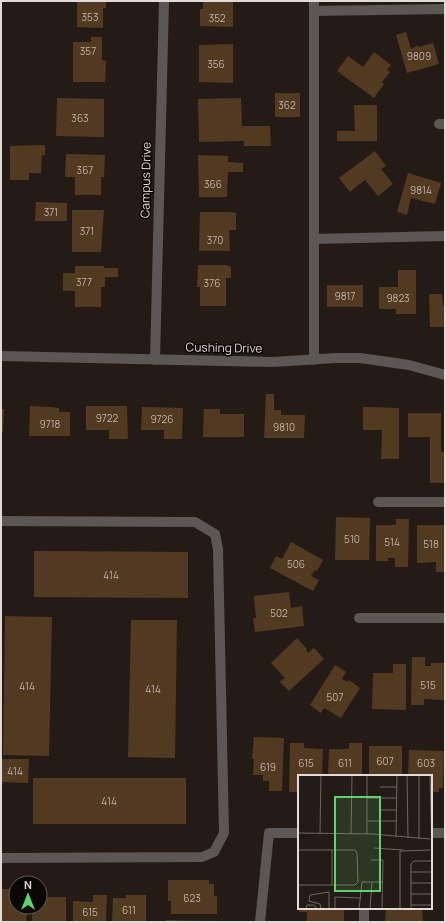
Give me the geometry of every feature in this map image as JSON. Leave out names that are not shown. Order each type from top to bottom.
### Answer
[{"type":"street","name":"Campus Drive","points":[[155,360],[164,1]]},
{"type":"street","points":[[314,360],[314,6],[445,9]]},
{"type":"street","points":[[314,239],[445,236]]},
{"type":"street","name":"Cushing Drive","points":[[1,356],[273,362],[360,358],[409,365],[445,375]]},
{"type":"street","points":[[378,502],[445,502]]},
{"type":"street","points":[[1,521],[195,522],[215,534],[218,549],[224,833],[214,852],[202,858],[1,858]]},
{"type":"street","points":[[359,618],[445,618]]},
{"type":"street","points":[[260,922],[269,833],[298,833]]},
{"type":"street","points":[[432,833],[445,833]]},
{"type":"street","points":[[364,909],[364,922]]},
{"type":"building","points":[[77,1],[106,1],[106,8],[103,8],[103,28],[77,27]]},
{"type":"building","points":[[203,1],[233,1],[233,27],[200,26],[200,9],[203,9]]},
{"type":"building","points":[[406,32],[411,49],[418,45],[418,47],[433,43],[439,64],[407,73],[396,35]]},
{"type":"building","points":[[91,37],[102,37],[102,60],[106,61],[105,82],[73,82],[73,42],[91,42]]},
{"type":"building","points":[[233,44],[233,83],[199,82],[199,45]]},
{"type":"building","points":[[374,52],[391,65],[387,70],[390,72],[382,82],[384,84],[374,98],[337,71],[348,56],[363,67]]},
{"type":"building","points":[[275,93],[300,93],[300,117],[275,117]]},
{"type":"building","points":[[57,98],[104,99],[104,137],[56,136]]},
{"type":"building","points":[[241,98],[242,126],[270,126],[271,146],[244,146],[244,141],[199,142],[198,99]]},
{"type":"building","points":[[354,105],[377,105],[377,141],[337,141],[337,131],[355,131]]},
{"type":"building","points":[[45,145],[45,155],[42,155],[41,173],[29,173],[29,180],[10,180],[10,146]]},
{"type":"building","points":[[375,151],[386,166],[381,169],[393,184],[378,196],[365,180],[350,192],[339,178]]},
{"type":"building","points":[[66,154],[105,155],[104,177],[101,177],[101,195],[75,195],[75,177],[65,177]]},
{"type":"building","points":[[198,155],[228,156],[228,162],[243,163],[243,172],[228,172],[227,197],[199,197]]},
{"type":"building","points":[[408,173],[441,183],[435,204],[411,198],[407,215],[397,212]]},
{"type":"building","points":[[36,202],[67,203],[67,221],[35,221]]},
{"type":"building","points":[[72,210],[104,210],[101,252],[72,252]]},
{"type":"building","points":[[200,212],[236,213],[236,230],[229,230],[230,251],[199,251]]},
{"type":"building","points":[[198,265],[226,265],[231,267],[231,278],[226,278],[226,306],[200,306],[200,287],[197,287]]},
{"type":"building","points":[[75,266],[104,266],[104,268],[118,268],[118,277],[105,277],[105,287],[101,287],[101,307],[75,307],[75,291],[63,291],[63,273],[75,273]]},
{"type":"building","points":[[398,270],[416,270],[416,314],[396,314],[396,309],[379,309],[379,287],[398,287]]},
{"type":"building","points":[[327,285],[363,285],[363,307],[327,307]]},
{"type":"building","points":[[429,294],[442,294],[443,306],[445,306],[445,327],[430,327]]},
{"type":"building","points":[[266,394],[274,394],[274,410],[281,410],[281,415],[305,415],[304,438],[264,438]]},
{"type":"building","points":[[30,406],[59,408],[59,412],[70,412],[70,436],[29,436]]},
{"type":"building","points":[[86,406],[127,406],[128,439],[109,439],[109,430],[86,430]]},
{"type":"building","points":[[142,407],[183,408],[182,439],[164,439],[164,430],[141,430]]},
{"type":"building","points":[[363,407],[399,408],[399,459],[381,459],[382,430],[363,430]]},
{"type":"building","points":[[1,409],[4,409],[3,432],[1,432]]},
{"type":"building","points":[[204,409],[220,409],[220,414],[244,414],[244,437],[203,437]]},
{"type":"building","points":[[408,413],[441,413],[441,452],[445,452],[445,483],[430,483],[430,437],[408,437]]},
{"type":"building","points":[[336,517],[370,518],[369,560],[335,560]]},
{"type":"building","points":[[396,519],[409,519],[408,567],[395,567],[395,558],[388,558],[388,561],[376,561],[376,525],[396,525]]},
{"type":"building","points":[[417,525],[445,525],[445,572],[436,572],[436,562],[417,563]]},
{"type":"building","points":[[291,542],[323,560],[317,571],[315,570],[311,576],[319,580],[313,591],[270,568],[276,556],[282,559]]},
{"type":"building","points":[[34,551],[188,552],[188,598],[34,597]]},
{"type":"building","points":[[289,592],[291,608],[302,606],[304,626],[255,632],[253,618],[256,618],[254,596]]},
{"type":"building","points":[[5,616],[52,617],[49,756],[3,755]]},
{"type":"building","points":[[131,620],[177,620],[175,758],[128,757]]},
{"type":"building","points":[[297,638],[307,649],[306,650],[308,653],[314,648],[324,659],[289,691],[280,682],[285,678],[271,663]]},
{"type":"building","points":[[412,657],[425,657],[425,666],[431,666],[431,663],[445,663],[445,700],[424,699],[424,705],[411,705]]},
{"type":"building","points":[[393,664],[406,664],[406,710],[372,709],[373,673],[393,673]]},
{"type":"building","points":[[335,665],[346,672],[342,679],[348,682],[349,680],[360,688],[341,718],[324,708],[321,713],[310,705]]},
{"type":"building","points":[[254,737],[284,738],[282,791],[269,791],[269,781],[263,781],[263,775],[253,775],[254,759],[252,759]]},
{"type":"building","points":[[290,743],[304,743],[304,748],[323,749],[322,775],[298,775],[298,792],[289,792]]},
{"type":"building","points":[[349,743],[362,743],[362,775],[328,775],[329,749],[349,749]]},
{"type":"building","points":[[369,746],[402,746],[402,775],[369,775]]},
{"type":"building","points":[[409,750],[444,751],[443,788],[439,788],[439,792],[432,792],[432,775],[408,775]]},
{"type":"building","points":[[1,759],[29,759],[28,783],[1,782]]},
{"type":"building","points":[[33,778],[186,778],[186,824],[33,824]]},
{"type":"building","points":[[168,880],[209,880],[209,884],[214,884],[214,896],[217,896],[217,914],[171,914],[171,901],[168,901]]},
{"type":"building","points":[[1,889],[8,889],[8,915],[26,915],[26,922],[1,922]]},
{"type":"building","points":[[93,895],[107,895],[106,922],[73,922],[73,901],[93,902]]},
{"type":"building","points":[[126,895],[146,895],[146,922],[112,922],[113,898],[126,898]]},
{"type":"building","points":[[48,897],[66,897],[66,922],[32,922],[32,915],[48,915]]},
{"type":"building","points":[[299,909],[344,909],[344,922],[307,922],[307,912],[299,912]]},
{"type":"building","points":[[386,909],[422,909],[423,922],[385,922]]},
{"type":"building","points":[[166,920],[215,921],[215,922],[165,922]]}]
